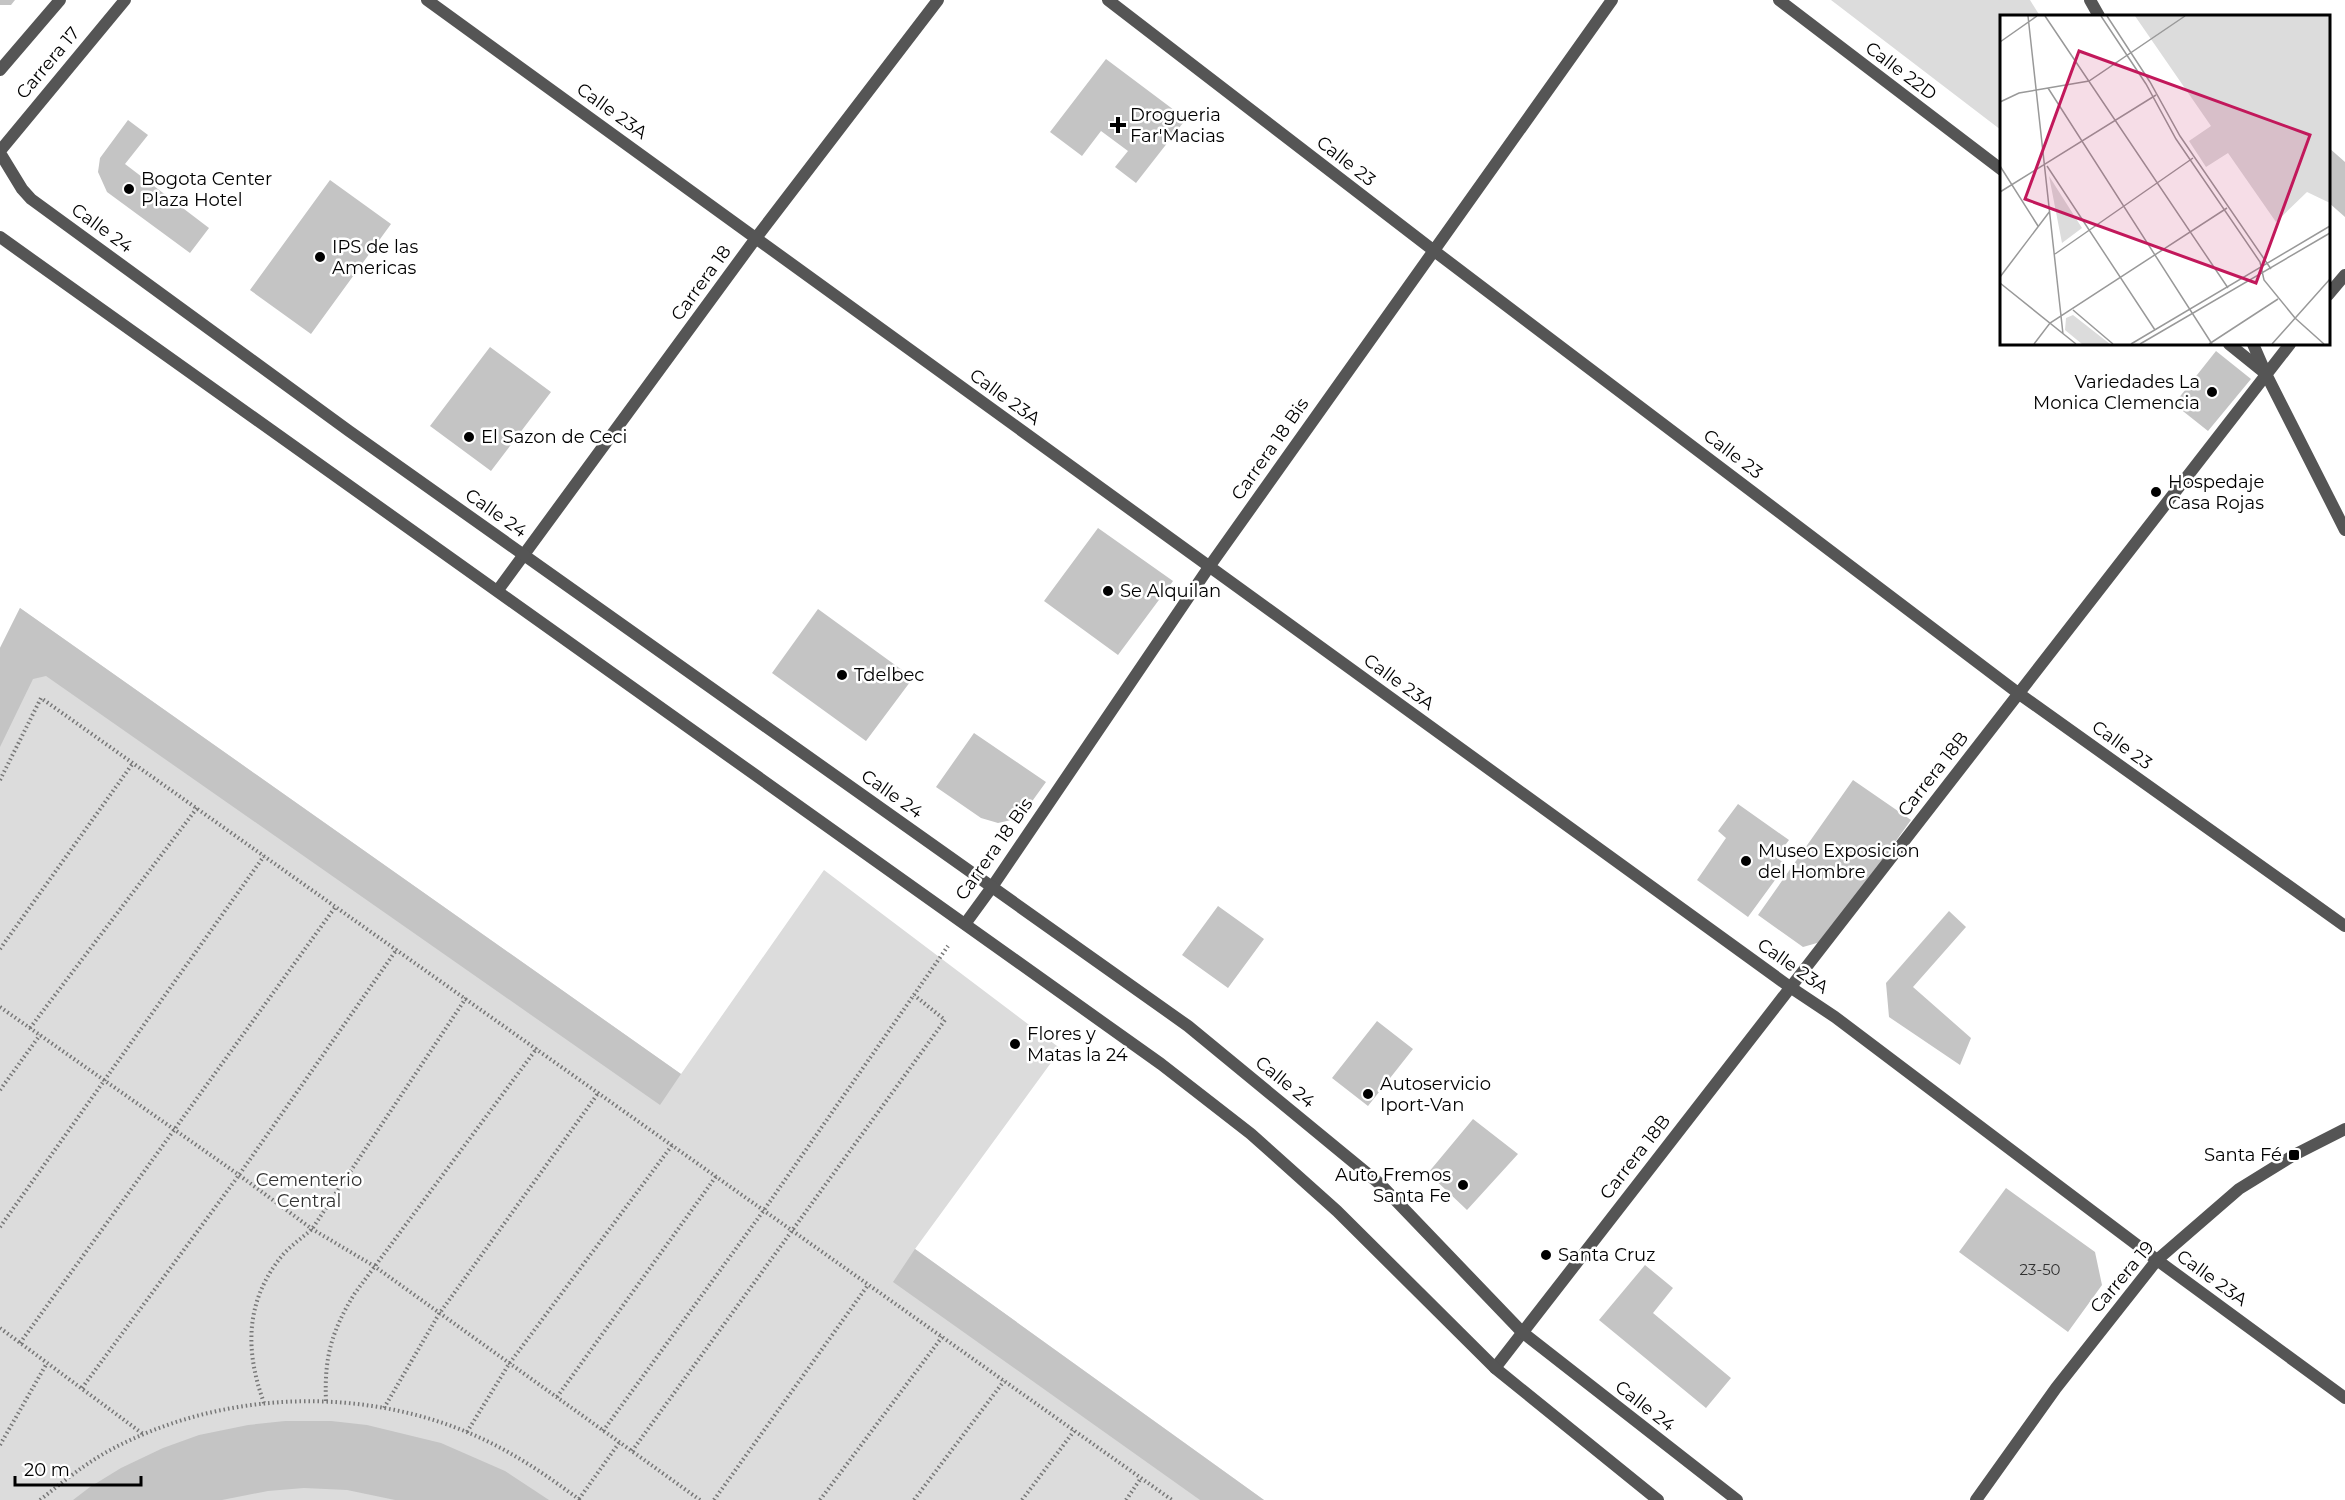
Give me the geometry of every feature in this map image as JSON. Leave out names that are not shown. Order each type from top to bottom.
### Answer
[{"type":"street","name":"Carrera 17","points":[[0,70],[60,0]]},
{"type":"street","name":"Carrera 17","points":[[0,152],[125,0]]},
{"type":"street","name":"Calle 23A","points":[[428,0],[1790,987],[1835,1017],[2157,1260],[2345,1398]]},
{"type":"street","name":"Carrera 18","points":[[498,590],[756,238],[938,0]]},
{"type":"street","name":"Calle 23","points":[[1108,0],[1433,250],[2018,693],[2345,926]]},
{"type":"street","name":"Carrera 18 Bis","points":[[965,924],[1209,567],[1612,0]]},
{"type":"street","name":"Calle 22D","points":[[1779,0],[2000,169]]},
{"type":"street","points":[[2090,0],[2098,15]]},
{"type":"street","name":"Calle 24","points":[[0,152],[22,189],[31,199],[349,431],[1188,1026],[1380,1184],[1522,1332],[1737,1500]]},
{"type":"street","points":[[0,237],[1161,1064],[1251,1134],[1337,1211],[1495,1368],[1658,1500]]},
{"type":"street","points":[[2330,293],[2345,275]]},
{"type":"street","points":[[2230,345],[2266,374]]},
{"type":"street","points":[[2253,345],[2345,530]]},
{"type":"street","name":"Carrera 18B","points":[[1495,1368],[2289,345]]},
{"type":"street","name":"Carrera 19","points":[[1976,1500],[2056,1388],[2157,1260],[2239,1189],[2294,1155],[2345,1129]]},
{"type":"path","points":[[0,780],[41,698],[1172,1500]]},
{"type":"path","points":[[0,949],[133,763]]},
{"type":"path","points":[[30,1028],[197,808]]},
{"type":"path","points":[[0,1227],[264,855]]},
{"type":"path","points":[[20,1343],[336,906]]},
{"type":"path","points":[[82,1388],[239,1175],[397,949]]},
{"type":"path","points":[[603,1431],[764,1210],[940,958]]},
{"type":"path","points":[[632,1452],[945,1020],[914,995]]},
{"type":"path","points":[[264,1403],[254,1377],[250,1352],[251,1325],[261,1289],[281,1257],[312,1228],[466,998]]},
{"type":"path","points":[[0,1007],[312,1228],[374,1266],[700,1500]]},
{"type":"path","points":[[0,1090],[40,1035]]},
{"type":"path","points":[[326,1401],[325,1375],[328,1351],[339,1318],[374,1266],[537,1048]]},
{"type":"path","points":[[384,1408],[439,1314],[599,1092]]},
{"type":"path","points":[[467,1432],[509,1364],[673,1144]]},
{"type":"path","points":[[557,1397],[717,1176]]},
{"type":"path","points":[[714,1500],[868,1285]]},
{"type":"path","points":[[0,1328],[143,1434]]},
{"type":"path","points":[[820,1500],[942,1337]]},
{"type":"path","points":[[0,1445],[47,1363]]},
{"type":"path","points":[[914,1500],[1004,1381]]},
{"type":"path","points":[[40,1500],[76,1472],[143,1434],[201,1414],[264,1403],[326,1401],[412,1414],[467,1432],[507,1451],[580,1500],[619,1443]]},
{"type":"path","points":[[1022,1500],[1074,1431]]},
{"type":"path","points":[[1126,1500],[1141,1478]]},
{"type":"green space","points":[[1831,0],[2030,0],[2039,15],[2000,15],[2000,129]]},
{"type":"green space","name":"Cementerio Central","points":[[20,608],[681,1074],[824,870],[1061,1049],[915,1249],[1264,1500],[0,1500],[0,648]]},
{"type":"building","points":[[0,0],[15,0],[11,5],[0,5]]},
{"type":"building","name":"Drogueria Far'Macias","points":[[1106,59],[1186,119],[1136,183],[1115,167],[1128,151],[1101,131],[1082,156],[1050,132]]},
{"type":"building","points":[[128,120],[148,135],[125,164],[209,228],[190,253],[107,192],[98,172],[100,158]]},
{"type":"building","points":[[2330,149],[2345,162],[2345,217],[2330,204]]},
{"type":"building","name":"IPS de las Americas","points":[[330,180],[391,224],[311,334],[250,290]]},
{"type":"building","points":[[490,347],[551,392],[491,471],[430,426]]},
{"type":"building","name":"Variedades La Monica Clemencia","points":[[2216,351],[2251,379],[2208,431],[2174,404]]},
{"type":"building","name":"Se Alquilan","points":[[1098,528],[1173,581],[1118,655],[1044,601]]},
{"type":"building","points":[[20,608],[681,1074],[660,1105],[46,676],[33,679],[0,747],[0,648]]},
{"type":"building","name":"Tdelbec","points":[[818,609],[913,678],[866,741],[772,673]]},
{"type":"building","points":[[974,733],[1046,782],[1020,818],[998,823],[981,818],[936,787]]},
{"type":"building","points":[[1853,780],[1911,820],[1824,941],[1803,947],[1758,915]]},
{"type":"building","name":"Museo Exposicion del Hombre","points":[[1738,804],[1789,840],[1776,857],[1786,865],[1748,917],[1697,880],[1726,838],[1718,831]]},
{"type":"building","points":[[1218,906],[1264,939],[1228,988],[1182,955]]},
{"type":"building","points":[[1949,911],[1966,927],[1913,987],[1971,1038],[1960,1065],[1889,1017],[1886,983]]},
{"type":"building","points":[[1377,1021],[1413,1049],[1368,1106],[1332,1078]]},
{"type":"building","points":[[1473,1119],[1518,1154],[1467,1210],[1428,1173]]},
{"type":"building","points":[[2006,1188],[2095,1252],[2102,1285],[2068,1332],[1959,1252]]},
{"type":"building","points":[[915,1249],[1264,1500],[1200,1500],[893,1282]]},
{"type":"building","points":[[1645,1265],[1673,1288],[1653,1313],[1731,1378],[1706,1408],[1599,1320]]},
{"type":"building","points":[[285,1421],[331,1421],[367,1425],[441,1443],[505,1471],[549,1500],[395,1500],[347,1490],[304,1488],[268,1491],[222,1500],[73,1500],[121,1468],[163,1448],[199,1435],[248,1425]]},
{"type":"place","name":"Drogueria Far'Macias","points":[[1118,125]]},
{"type":"place","name":"Bogota Center Plaza Hotel","points":[[129,189]]},
{"type":"place","name":"IPS de las Americas","points":[[320,257]]},
{"type":"place","name":"Variedades La Monica Clemencia","points":[[2212,392]]},
{"type":"place","name":"El Sazon de Ceci","points":[[469,437]]},
{"type":"place","name":"Hospedaje Casa Rojas","points":[[2156,492]]},
{"type":"place","name":"Se Alquilan","points":[[1108,591]]},
{"type":"place","name":"Tdelbec","points":[[842,675]]},
{"type":"place","name":"Museo Exposicion del Hombre","points":[[1746,861]]},
{"type":"place","name":"Flores y Matas la 24","points":[[1015,1044]]},
{"type":"place","name":"Autoservicio Iport-Van","points":[[1368,1094]]},
{"type":"place","name":"Santa Fé","points":[[2294,1155]]},
{"type":"place","name":"Auto Fremos Santa Fe","points":[[1463,1185]]},
{"type":"place","name":"Santa Cruz","points":[[1546,1255]]}]
